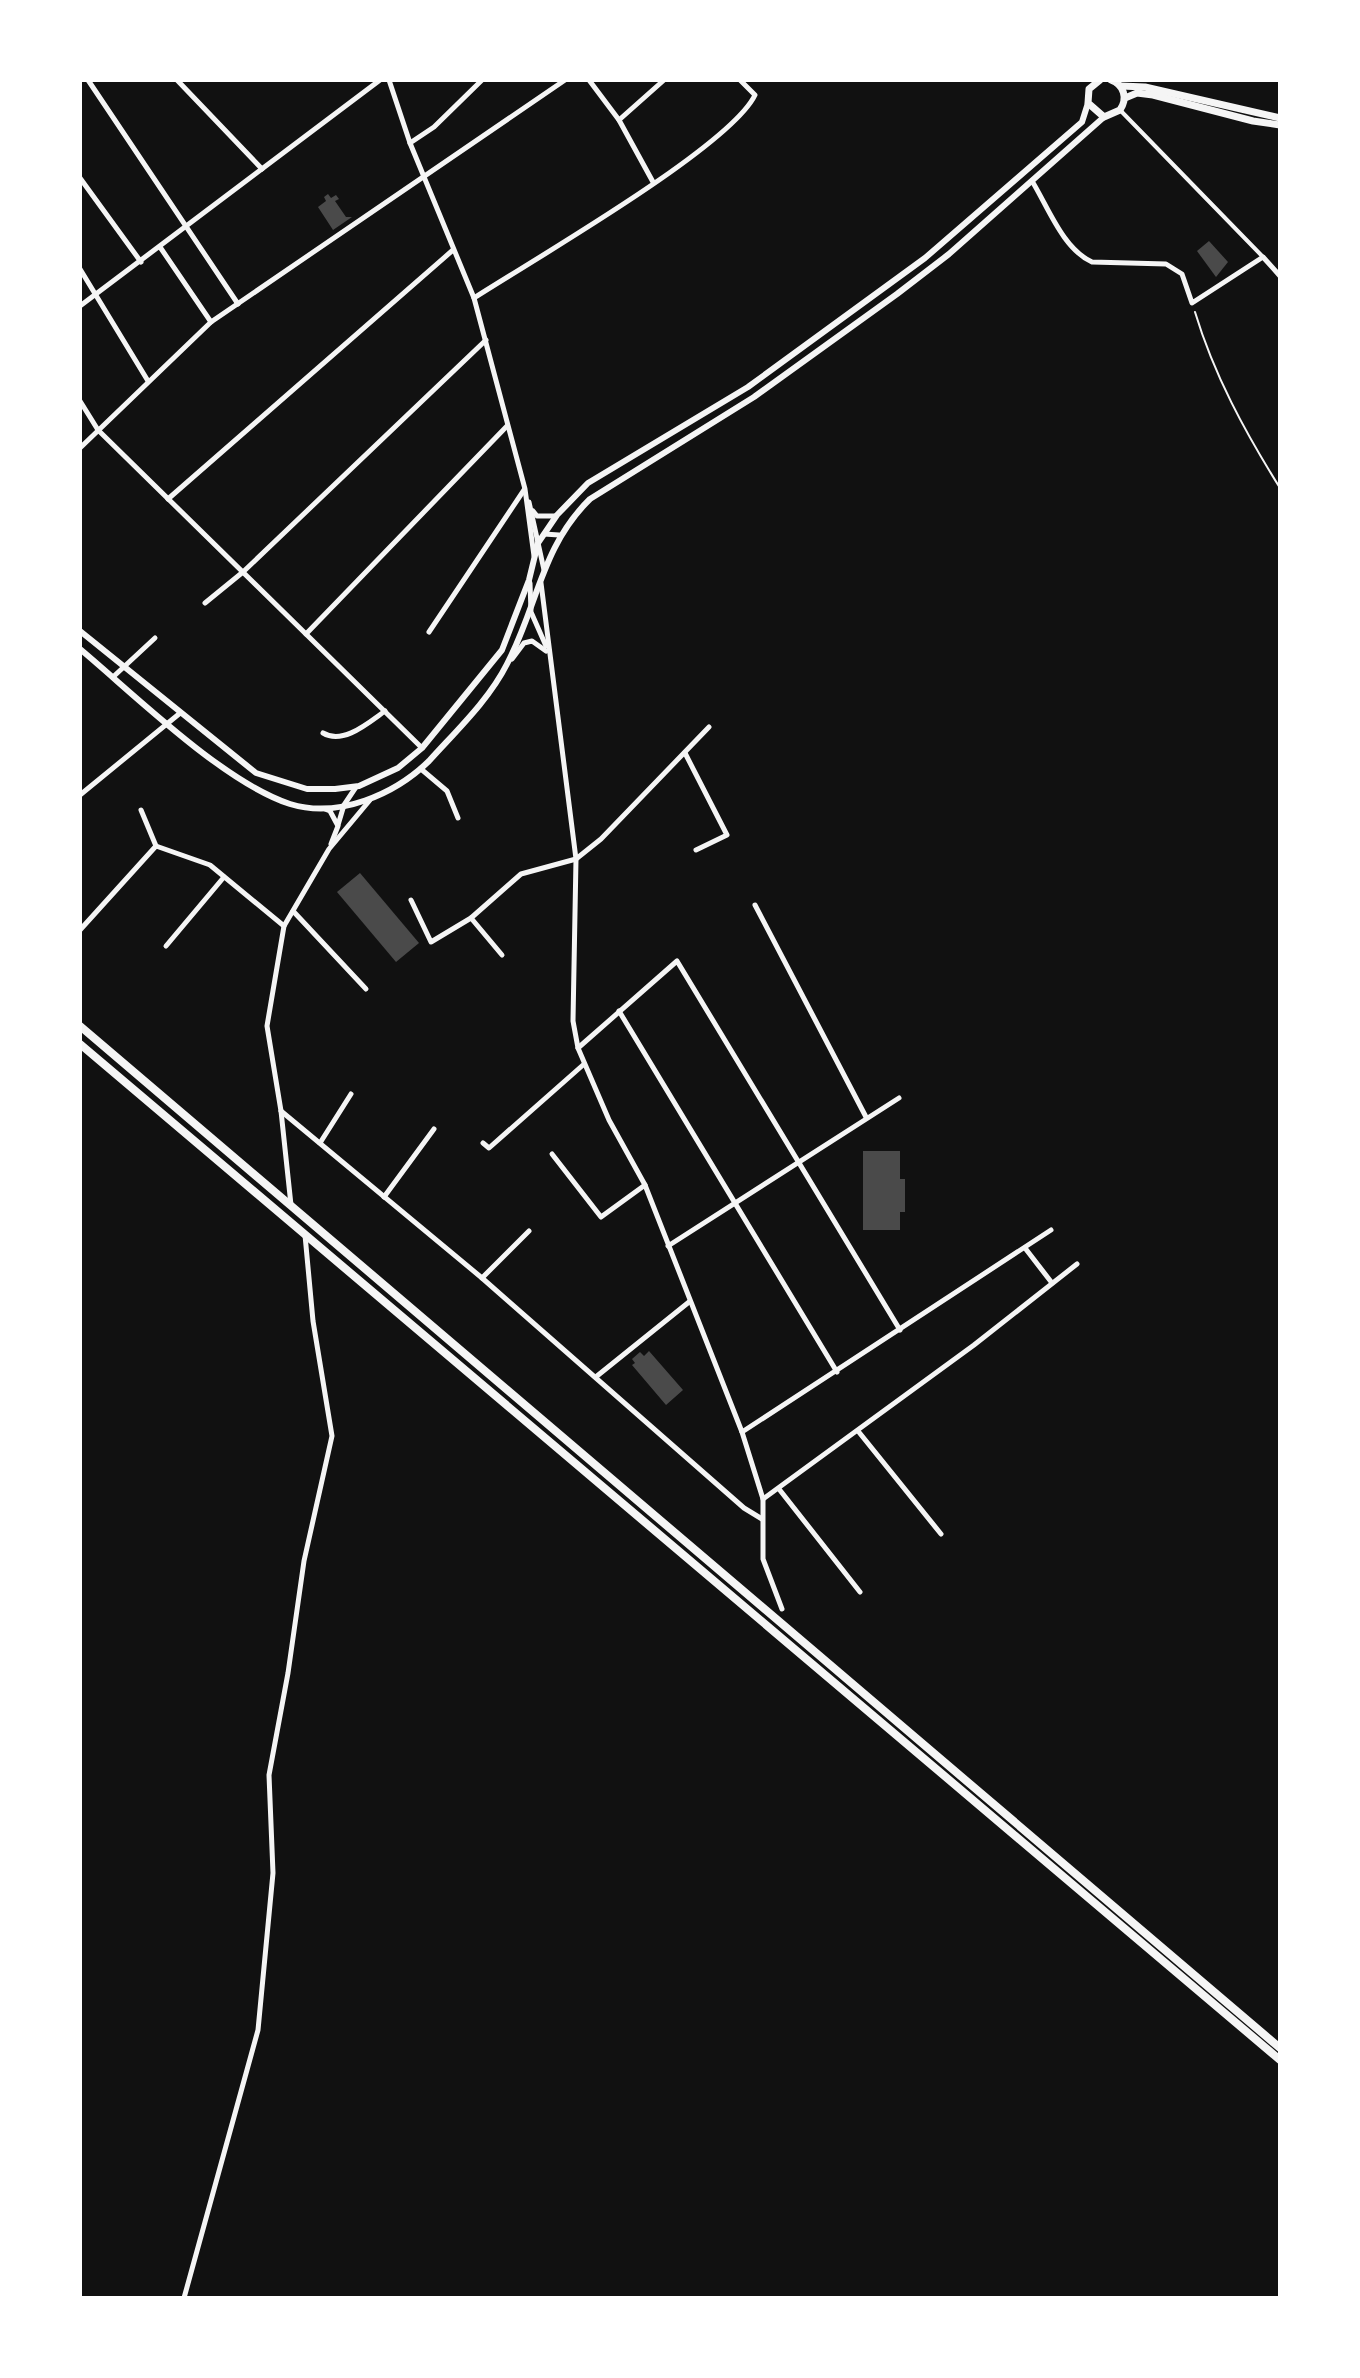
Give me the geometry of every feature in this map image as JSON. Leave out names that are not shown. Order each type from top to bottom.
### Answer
[{"type":"main road","points":[[1083,80],[1089,89],[1091,110],[1104,117],[1120,110],[1125,98],[1121,86]]},
{"type":"main road","points":[[1089,89],[1098,80]]},
{"type":"main road","points":[[1111,80],[1121,86],[1145,87],[1280,118]]},
{"type":"main road","points":[[1125,98],[1137,93],[1153,95],[1280,125]]},
{"type":"main road","points":[[80,1026],[1280,2048]]},
{"type":"main road","points":[[80,1044],[1280,2060]]},
{"type":"street","points":[[88,80],[238,304]]},
{"type":"street","points":[[177,80],[262,169]]},
{"type":"street","points":[[80,306],[380,80]]},
{"type":"street","points":[[389,80],[410,143],[474,298],[531,507],[544,572]]},
{"type":"street","points":[[410,143],[434,127],[482,80]]},
{"type":"street","points":[[80,448],[211,322],[423,174],[565,80]]},
{"type":"street","points":[[589,80],[619,120],[653,182]]},
{"type":"street","points":[[619,120],[664,80]]},
{"type":"street","points":[[474,298],[696,153],[749,106],[755,95],[740,80]]},
{"type":"street","points":[[80,631],[236,759],[269,779],[307,789],[356,786],[398,768],[422,748],[502,650],[529,580],[538,543],[557,515],[588,483],[748,387],[925,258],[1082,122],[1088,103]]},
{"type":"street","points":[[1120,110],[1280,276]]},
{"type":"street","points":[[506,666],[531,612],[559,535],[590,499],[754,397],[897,294],[949,254],[1104,117]]},
{"type":"street","points":[[80,178],[141,262]]},
{"type":"street","points":[[1031,180],[1072,248],[1082,257],[1092,262],[1166,264],[1182,274],[1192,303],[1263,257]]},
{"type":"street","points":[[160,247],[211,322]]},
{"type":"street","points":[[168,499],[453,250]]},
{"type":"street","points":[[80,269],[148,381]]},
{"type":"street","points":[[205,603],[243,572],[486,340]]},
{"type":"street","points":[[80,401],[98,430],[422,748]]},
{"type":"street","points":[[306,634],[507,426]]},
{"type":"street","points":[[525,489],[534,557]]},
{"type":"street","points":[[429,632],[525,489]]},
{"type":"street","points":[[531,507],[537,516],[557,515]]},
{"type":"street","points":[[544,534],[559,535]]},
{"type":"street","points":[[529,580],[531,612],[550,654]]},
{"type":"street","points":[[541,582],[576,859],[573,1021],[578,1048],[583,1065],[645,1185],[742,1432],[763,1499],[761,1546],[782,1609]]},
{"type":"street","points":[[113,677],[155,638]]},
{"type":"street","points":[[329,849],[370,800],[421,769],[472,712],[524,643],[532,641],[550,654]]},
{"type":"street","points":[[80,649],[226,770],[267,794],[292,804],[330,811],[338,826]]},
{"type":"street","points":[[323,733],[341,737],[385,711]]},
{"type":"street","points":[[80,795],[179,714]]},
{"type":"street","points":[[411,900],[431,942],[471,918],[521,874],[576,859],[601,839],[709,727]]},
{"type":"street","points":[[685,752],[727,835],[696,850]]},
{"type":"street","points":[[421,769],[447,791],[458,818]]},
{"type":"street","points":[[291,1206],[281,1111],[267,1026],[284,926],[329,849],[344,805],[356,786]]},
{"type":"street","points":[[320,808],[370,800]]},
{"type":"street","points":[[141,810],[156,846],[210,865],[284,926]]},
{"type":"street","points":[[80,930],[156,846]]},
{"type":"street","points":[[166,946],[224,877]]},
{"type":"street","points":[[755,905],[866,1117]]},
{"type":"street","points":[[293,911],[366,989]]},
{"type":"street","points":[[471,918],[502,955]]},
{"type":"street","points":[[578,1048],[677,961],[900,1330]]},
{"type":"street","points":[[619,1011],[837,1372]]},
{"type":"street","points":[[483,1143],[489,1148],[583,1065]]},
{"type":"street","points":[[320,1143],[351,1094]]},
{"type":"street","points":[[668,1246],[796,1161],[899,1098]]},
{"type":"street","points":[[281,1111],[597,1376],[744,1508],[762,1519]]},
{"type":"street","points":[[384,1197],[434,1129]]},
{"type":"street","points":[[552,1154],[601,1217],[645,1185]]},
{"type":"street","points":[[742,1432],[1051,1230]]},
{"type":"street","points":[[482,1278],[529,1231]]},
{"type":"street","points":[[184,2298],[258,2030],[273,1873],[269,1775],[304,1561],[332,1436],[313,1321],[305,1235]]},
{"type":"street","points":[[1025,1248],[1052,1283]]},
{"type":"street","points":[[763,1499],[858,1431],[1077,1264]]},
{"type":"street","points":[[597,1376],[689,1302]]},
{"type":"street","points":[[858,1431],[941,1534]]},
{"type":"street","points":[[779,1489],[860,1592]]},
{"type":"path","points":[[1192,303],[1207,353],[1245,431],[1280,488]]},
{"type":"building","points":[[328,194],[331,198],[336,195],[339,199],[335,201],[346,217],[352,217],[333,230],[318,207],[326,201],[324,197]]},
{"type":"building","points":[[1209,241],[1228,262],[1216,277],[1197,251]]},
{"type":"building","points":[[360,873],[419,943],[396,962],[337,892]]},
{"type":"building","points":[[863,1151],[900,1151],[900,1179],[905,1179],[905,1212],[900,1212],[900,1230],[863,1230]]},
{"type":"building","points":[[649,1351],[683,1390],[666,1405],[632,1365],[635,1363],[632,1359],[640,1352],[644,1356]]}]
